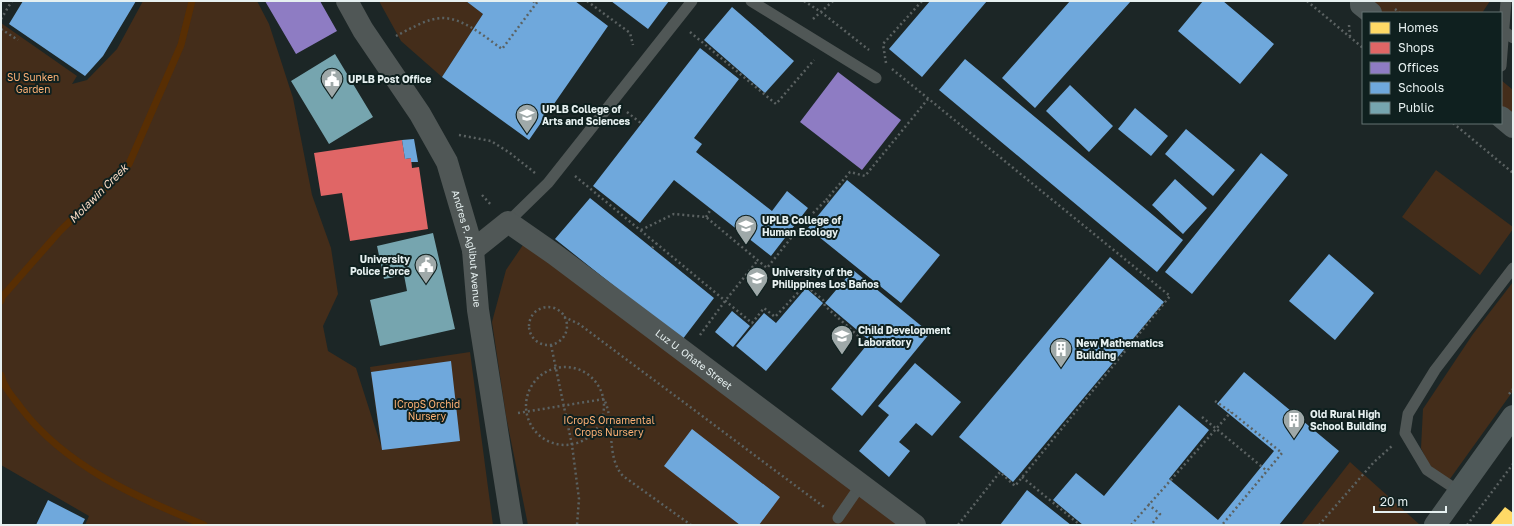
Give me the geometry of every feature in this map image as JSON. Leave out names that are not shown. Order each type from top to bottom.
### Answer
[{"type":"main road","points":[[1502,118],[1513,127]]},
{"type":"main road","points":[[1440,523],[1513,416]]},
{"type":"street","name":"Andres P. Aglibut Avenue","points":[[347,1],[363,30],[420,114],[447,162],[473,250],[478,310],[512,525]]},
{"type":"street","points":[[473,250],[508,222]]},
{"type":"street","name":"Luz U. Oñate Street","points":[[508,222],[554,254],[685,354],[750,401],[860,486],[915,525]]},
{"type":"lane","points":[[508,222],[548,183],[692,1]]},
{"type":"lane","points":[[751,1],[876,78]]},
{"type":"lane","points":[[1502,54],[1508,2]]},
{"type":"lane","points":[[1504,31],[1513,38]]},
{"type":"lane","points":[[1460,492],[1427,470],[1405,433],[1408,414],[1435,370],[1513,268]]},
{"type":"lane","points":[[838,518],[860,486]]},
{"type":"path","points":[[1,19],[12,1]]},
{"type":"path","points":[[389,40],[416,25],[441,18],[455,20],[473,29],[502,49],[537,2],[533,1]]},
{"type":"path","points":[[587,1],[630,33],[639,67]]},
{"type":"path","points":[[804,1],[821,12],[875,55]]},
{"type":"path","points":[[799,31],[833,1]]},
{"type":"path","points":[[887,65],[883,44],[922,1]]},
{"type":"path","points":[[1307,1],[1362,47]]},
{"type":"path","points":[[676,20],[776,104],[825,47]]},
{"type":"path","points":[[1,29],[18,40]]},
{"type":"path","points":[[881,60],[1170,296],[1014,486],[1000,472],[958,525]]},
{"type":"path","points":[[641,230],[674,214],[706,217],[767,268],[803,224],[850,172],[865,176],[928,99]]},
{"type":"path","points":[[1454,124],[1513,173]]},
{"type":"path","points":[[458,135],[491,141],[510,153],[548,183]]},
{"type":"path","points":[[562,166],[725,300],[741,317],[752,323],[764,308],[775,317],[805,285],[824,300],[824,306],[867,344]]},
{"type":"path","points":[[706,217],[712,209]]},
{"type":"path","points":[[652,248],[657,243]]},
{"type":"path","points":[[685,354],[725,300],[758,260]]},
{"type":"path","points":[[564,317],[566,330],[564,337],[558,342],[551,345],[539,343],[534,339],[529,328],[532,316],[536,311],[549,308],[555,309],[564,317],[583,327],[838,518]]},
{"type":"path","points":[[551,345],[572,445],[580,499],[577,525]]},
{"type":"path","points":[[604,399],[604,414],[598,429],[587,440],[572,445],[556,445],[542,438],[532,427],[526,412],[527,398],[533,384],[543,373],[556,368],[572,367],[587,373],[598,384],[609,410],[613,455],[618,470],[632,483],[691,525]]},
{"type":"path","points":[[513,415],[604,399]]},
{"type":"path","points":[[1215,402],[1231,412],[1282,453],[1222,525]]},
{"type":"path","points":[[1131,525],[1231,412]]},
{"type":"path","points":[[1202,417],[1268,471]]},
{"type":"path","points":[[1319,525],[1374,462],[1405,433]]},
{"type":"path","points":[[1467,525],[1513,464]]},
{"type":"path","points":[[1022,477],[1080,525]]},
{"type":"path","points":[[1148,504],[1160,514],[1151,525]]},
{"type":"green space","points":[[143,1],[257,1],[269,24],[293,98],[312,195],[331,248],[338,294],[323,326],[328,351],[356,368],[381,446],[370,367],[470,352],[493,525],[85,525],[89,516],[1,465],[1,23],[77,76],[72,84],[87,80],[117,49]]},
{"type":"green space","points":[[379,1],[466,1],[483,14],[442,77],[401,41]]},
{"type":"green space","points":[[1363,1],[1490,1],[1483,12],[1377,12]]},
{"type":"green space","points":[[1502,81],[1513,90],[1513,121],[1502,112]]},
{"type":"green space","points":[[1436,170],[1513,227],[1480,275],[1402,217]]},
{"type":"green space","name":"ICropS Ornamental Crops Nursery","points":[[525,242],[909,525],[528,525],[506,416],[492,322],[506,270]]},
{"type":"green space","points":[[1513,282],[1513,391],[1447,483],[1428,463],[1421,448],[1423,409],[1473,334]]},
{"type":"green space","points":[[1350,462],[1419,524],[1301,525]]},
{"type":"building: Homes","points":[[1505,507],[1513,513],[1513,525],[1490,525]]},
{"type":"building: Shops","points":[[402,140],[405,159],[411,158],[412,168],[419,167],[428,229],[350,241],[342,193],[321,196],[314,153]]},
{"type":"building: Offices","points":[[265,1],[320,1],[337,31],[296,54]]},
{"type":"building: Offices","points":[[838,72],[901,120],[862,170],[800,122]]},
{"type":"building: Schools","points":[[23,1],[136,1],[103,56],[85,76],[9,24]]},
{"type":"building: Schools","points":[[466,1],[575,1],[608,26],[529,140],[442,77],[483,14]]},
{"type":"building: Schools","points":[[611,1],[669,1],[648,29]]},
{"type":"building: Schools","points":[[930,1],[987,1],[922,77],[889,49]]},
{"type":"building: Schools","points":[[1070,1],[1131,1],[1035,108],[1002,78]]},
{"type":"building: Schools","points":[[1203,1],[1223,1],[1274,44],[1240,84],[1178,31]]},
{"type":"building: Schools","points":[[732,7],[794,61],[765,93],[704,40]]},
{"type":"building: Schools","points":[[700,48],[739,79],[694,138],[702,144],[696,152],[772,211],[787,191],[808,208],[771,256],[674,180],[640,223],[593,186]]},
{"type":"building: Schools","points":[[965,59],[1183,240],[1157,272],[939,90]]},
{"type":"building: Schools","points":[[1070,85],[1113,126],[1089,152],[1046,111]]},
{"type":"building: Schools","points":[[1135,108],[1168,136],[1151,156],[1118,129]]},
{"type":"building: Schools","points":[[1186,129],[1235,170],[1213,196],[1165,154]]},
{"type":"building: Schools","points":[[414,139],[418,162],[411,162],[411,158],[405,159],[402,140]]},
{"type":"building: Schools","points":[[1261,153],[1288,175],[1192,294],[1165,272]]},
{"type":"building: Schools","points":[[1175,179],[1207,208],[1183,234],[1152,205]]},
{"type":"building: Schools","points":[[847,180],[940,255],[901,303],[808,228]]},
{"type":"building: Schools","points":[[590,198],[714,298],[682,340],[555,239]]},
{"type":"building: Schools","points":[[1329,254],[1374,293],[1335,340],[1289,301]]},
{"type":"building: Schools","name":"New Mathematics Building","points":[[1110,257],[1164,302],[1013,482],[959,437]]},
{"type":"building: Schools","points":[[853,270],[930,333],[862,416],[831,389],[870,341],[825,303]]},
{"type":"building: Schools","points":[[806,288],[823,303],[766,371],[736,346],[764,313],[776,323]]},
{"type":"building: Schools","points":[[732,311],[750,326],[733,347],[715,332]]},
{"type":"building: Schools","points":[[451,361],[460,441],[382,450],[371,372]]},
{"type":"building: Schools","points":[[915,363],[961,402],[932,436],[916,423],[899,442],[910,451],[889,477],[859,451],[889,415],[878,406]]},
{"type":"building: Schools","name":"Old Rural High School Building","points":[[1244,372],[1339,451],[1279,525],[1083,525],[1053,500],[1076,473],[1104,496],[1179,405],[1209,430],[1169,479],[1218,520],[1274,451],[1217,404]]},
{"type":"building: Schools","points":[[692,429],[780,497],[759,525],[740,525],[664,466]]},
{"type":"building: Schools","points":[[1027,490],[1071,525],[1000,525]]},
{"type":"building: Schools","points":[[48,500],[85,519],[82,525],[36,525]]},
{"type":"building: Public","name":"UPLB Post Office","points":[[335,54],[373,117],[329,144],[291,81]]},
{"type":"building: Public","name":"University Police Force","points":[[433,233],[455,329],[380,346],[370,300],[407,291],[404,275],[384,279],[377,246]]},
{"type":"waterway","name":"Molawin Creek","points":[[1,301],[2,297],[60,231],[129,164],[181,45],[192,1]]},
{"type":"waterway","name":"Molawin Creek","points":[[1,375],[9,392],[39,429],[81,464],[104,478],[153,503],[204,525]]},
{"type":"place","name":"UPLB Post Office","points":[[332,98]]},
{"type":"place","name":"UPLB College of Arts and Sciences","points":[[527,134]]},
{"type":"place","name":"UPLB College of Human Ecology","points":[[746,246]]},
{"type":"place","name":"University Police Force","points":[[426,284]]},
{"type":"place","name":"University of the Philippines Los Baños","points":[[757,298]]},
{"type":"place","name":"Child Development Laboratory","points":[[842,356]]},
{"type":"place","name":"New Mathematics Building","points":[[1061,368]]},
{"type":"place","name":"Old Rural High School Building","points":[[1294,440]]},
{"type":"park label","name":"SU Sunken Garden","points":[[33,82]]},
{"type":"park label","name":"ICropS Orchid Nursery","points":[[427,410]]}]
